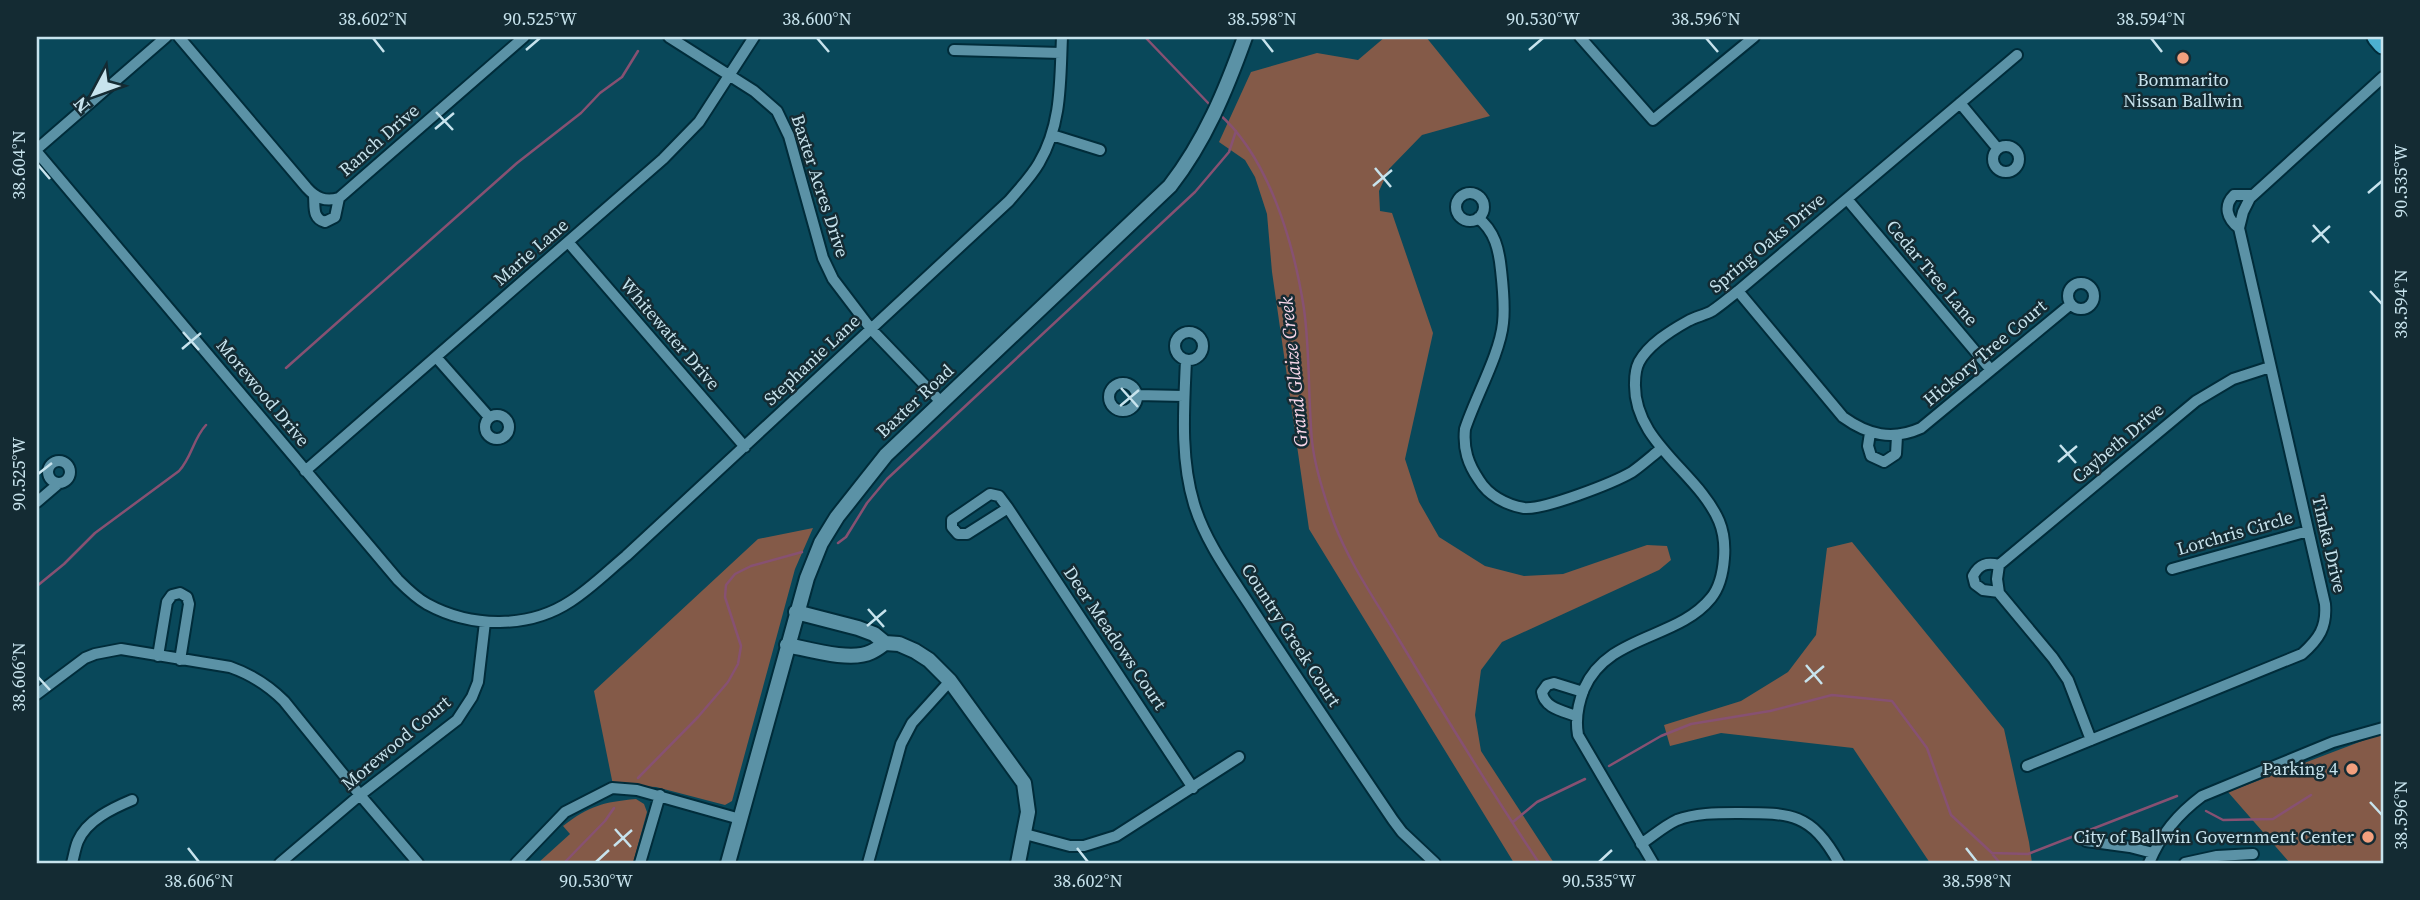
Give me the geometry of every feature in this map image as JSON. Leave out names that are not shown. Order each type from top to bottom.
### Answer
[{"type":"highway","points":[[2377,37],[2383,44]]},
{"type":"main road","name":"Baxter Road","points":[[729,863],[796,612],[821,543],[837,517],[886,455],[1170,186],[1189,162],[1204,135],[1227,89],[1245,37]]},
{"type":"main road","points":[[796,612],[874,634],[885,643],[915,651],[929,660],[950,681],[1024,783],[1028,797],[1025,834],[1018,863]]},
{"type":"main road","points":[[787,645],[835,654],[857,655],[869,654],[885,643]]},
{"type":"street","points":[[37,151],[166,37]]},
{"type":"street","points":[[179,37],[314,196],[315,214],[319,220],[325,222],[335,217],[339,198]]},
{"type":"street","name":"Ranch Drive","points":[[314,196],[327,200],[339,198],[524,37]]},
{"type":"street","name":"Baxter Acres Drive","points":[[669,37],[730,76],[777,111],[784,123],[822,258],[839,289],[871,329],[942,403]]},
{"type":"street","name":"Marie Lane","points":[[305,471],[663,159],[699,122],[754,37]]},
{"type":"street","name":"Stephanie Lane","points":[[485,622],[520,621],[570,602],[626,556],[746,447],[1009,201],[1038,166],[1052,135],[1060,94],[1062,37]]},
{"type":"street","points":[[1580,37],[1654,120],[1754,37]]},
{"type":"street","points":[[954,51],[1061,53]]},
{"type":"street","name":"Spring Oaks Drive","points":[[1576,716],[1588,680],[1600,664],[1634,642],[1682,622],[1692,615],[1712,597],[1721,578],[1724,535],[1720,522],[1703,495],[1662,448],[1640,416],[1635,376],[1639,362],[1660,339],[1712,311],[1738,291],[2017,54]]},
{"type":"street","name":"Timka Drive","points":[[2027,766],[2302,654],[2318,638],[2326,618],[2239,228],[2243,212],[2253,195],[2383,77]]},
{"type":"street","points":[[1960,103],[1998,149]]},
{"type":"street","points":[[1052,135],[1100,150]]},
{"type":"street","name":"Morewood Drive","points":[[37,151],[398,580],[428,605],[485,622]]},
{"type":"street","name":"Timka Drive","points":[[2239,228],[2228,216],[2230,199],[2234,195],[2253,195]]},
{"type":"street","name":"Cedar Tree Lane","points":[[1847,199],[1991,370]]},
{"type":"street","points":[[1478,218],[1493,234],[1500,254],[1505,295],[1503,326],[1465,429],[1463,443],[1466,456],[1480,482],[1490,494],[1502,500],[1525,508],[1543,505],[1585,492],[1631,472],[1662,448]]},
{"type":"street","name":"Whitewater Drive","points":[[569,243],[746,447]]},
{"type":"street","points":[[1738,291],[1843,417],[1870,433],[1897,436],[1896,454],[1884,462],[1871,456],[1868,446],[1870,433]]},
{"type":"street","name":"Hickory Tree Court","points":[[1897,436],[1921,428],[2071,304]]},
{"type":"street","points":[[436,357],[489,417]]},
{"type":"street","name":"Country Creek Court","points":[[1186,360],[1184,396],[1187,471],[1195,507],[1208,537],[1295,675],[1393,820],[1435,863]]},
{"type":"street","name":"Caybeth Drive","points":[[2091,740],[2068,680],[2053,659],[1999,592],[1983,590],[1975,584],[1973,576],[1978,568],[1985,564],[1999,565],[2196,401],[2233,379],[2270,367]]},
{"type":"street","points":[[1137,395],[1184,396]]},
{"type":"street","points":[[37,502],[58,484]]},
{"type":"street","points":[[990,494],[999,496],[1007,508],[967,534],[958,534],[952,527],[954,517],[990,494]]},
{"type":"street","name":"Deer Meadows Court","points":[[1007,508],[1193,788]]},
{"type":"street","name":"Lorchris Circle","points":[[2172,569],[2308,531]]},
{"type":"street","points":[[1999,565],[1999,592]]},
{"type":"street","points":[[158,656],[167,602],[172,595],[180,593],[187,597],[190,604],[180,660]]},
{"type":"street","name":"Morewood Court","points":[[280,863],[360,795],[457,720],[478,682],[485,622]]},
{"type":"street","points":[[37,694],[85,658],[95,653],[121,649],[237,670],[272,690],[418,863]]},
{"type":"street","points":[[868,863],[901,744],[912,723],[950,681]]},
{"type":"street","points":[[1583,692],[1554,683],[1547,685],[1542,692],[1543,700],[1549,705],[1576,716],[1578,735],[1583,747],[1653,863]]},
{"type":"street","points":[[2086,841],[2130,847],[2151,858],[2164,831],[2184,809],[2203,796],[2333,742],[2383,728]]},
{"type":"street","points":[[1025,834],[1070,846],[1098,843],[1116,836],[1239,757]]},
{"type":"street","points":[[516,863],[565,812],[612,788],[660,795],[740,819]]},
{"type":"street","points":[[640,863],[660,795]]},
{"type":"street","points":[[72,863],[79,838],[95,821],[106,811],[132,800]]},
{"type":"street","points":[[1641,844],[1676,821],[1689,816],[1768,812],[1797,818],[1809,825],[1829,845],[1839,863]]},
{"type":"street","points":[[2185,863],[2217,856],[2253,854]]},
{"type":"shaded area","points":[[1385,37],[1426,37],[1490,116],[1422,135],[1389,169],[1379,191],[1380,211],[1392,213],[1433,333],[1405,459],[1419,502],[1439,537],[1485,566],[1524,576],[1563,574],[1647,545],[1667,546],[1671,560],[1659,570],[1502,642],[1481,670],[1475,715],[1481,751],[1554,863],[1514,863],[1309,529],[1272,272],[1267,214],[1255,177],[1245,160],[1219,142],[1251,72],[1317,53],[1358,60]]},
{"type":"shaded area","points":[[813,528],[795,569],[732,801],[725,805],[656,787],[613,785],[594,691],[758,539]]},
{"type":"shaded area","points":[[1852,542],[2004,729],[2032,863],[1930,863],[1853,748],[1721,733],[1670,746],[1664,725],[1741,701],[1788,672],[1816,635],[1827,548]]},
{"type":"shaded area","points":[[2383,733],[2383,863],[2290,863],[2228,792]]},
{"type":"shaded area","points":[[636,799],[644,804],[647,812],[633,863],[538,863],[570,834],[563,826],[572,819],[597,806]]},
{"type":"waterway","name":"Grand Glaize Creek","points":[[1145,37],[1211,106]]},
{"type":"waterway","points":[[286,368],[517,163],[622,77],[638,51]]},
{"type":"waterway","name":"Grand Glaize Creek","points":[[1218,113],[1236,131],[1265,177],[1294,257],[1304,309],[1313,451],[1323,493],[1334,523],[1365,584],[1486,782],[1539,863]]},
{"type":"waterway","points":[[838,543],[846,537],[867,503],[887,479],[1195,192],[1229,152],[1236,131]]},
{"type":"waterway","points":[[37,586],[95,533],[179,471],[206,425]]},
{"type":"waterway","points":[[638,778],[698,717],[728,682],[738,664],[741,646],[725,597],[726,585],[735,574],[751,566],[802,552]]},
{"type":"waterway","points":[[1609,766],[1661,736],[1691,724],[1770,711],[1832,695],[1892,701],[1927,748],[1951,815],[1992,853],[2028,854],[2177,796]]},
{"type":"waterway","points":[[1513,822],[1537,802],[1585,779]]},
{"type":"waterway","points":[[2206,811],[2223,820],[2273,819],[2311,795]]},
{"type":"waterway","points":[[564,863],[614,808]]},
{"type":"waterway","points":[[1993,855],[2000,863]]},
{"type":"place","name":"Bommarito Nissan Ballwin","points":[[2183,58]]},
{"type":"place","name":"Parking 4","points":[[2352,769]]},
{"type":"place","name":"City of Ballwin Government Center","points":[[2368,837]]}]
